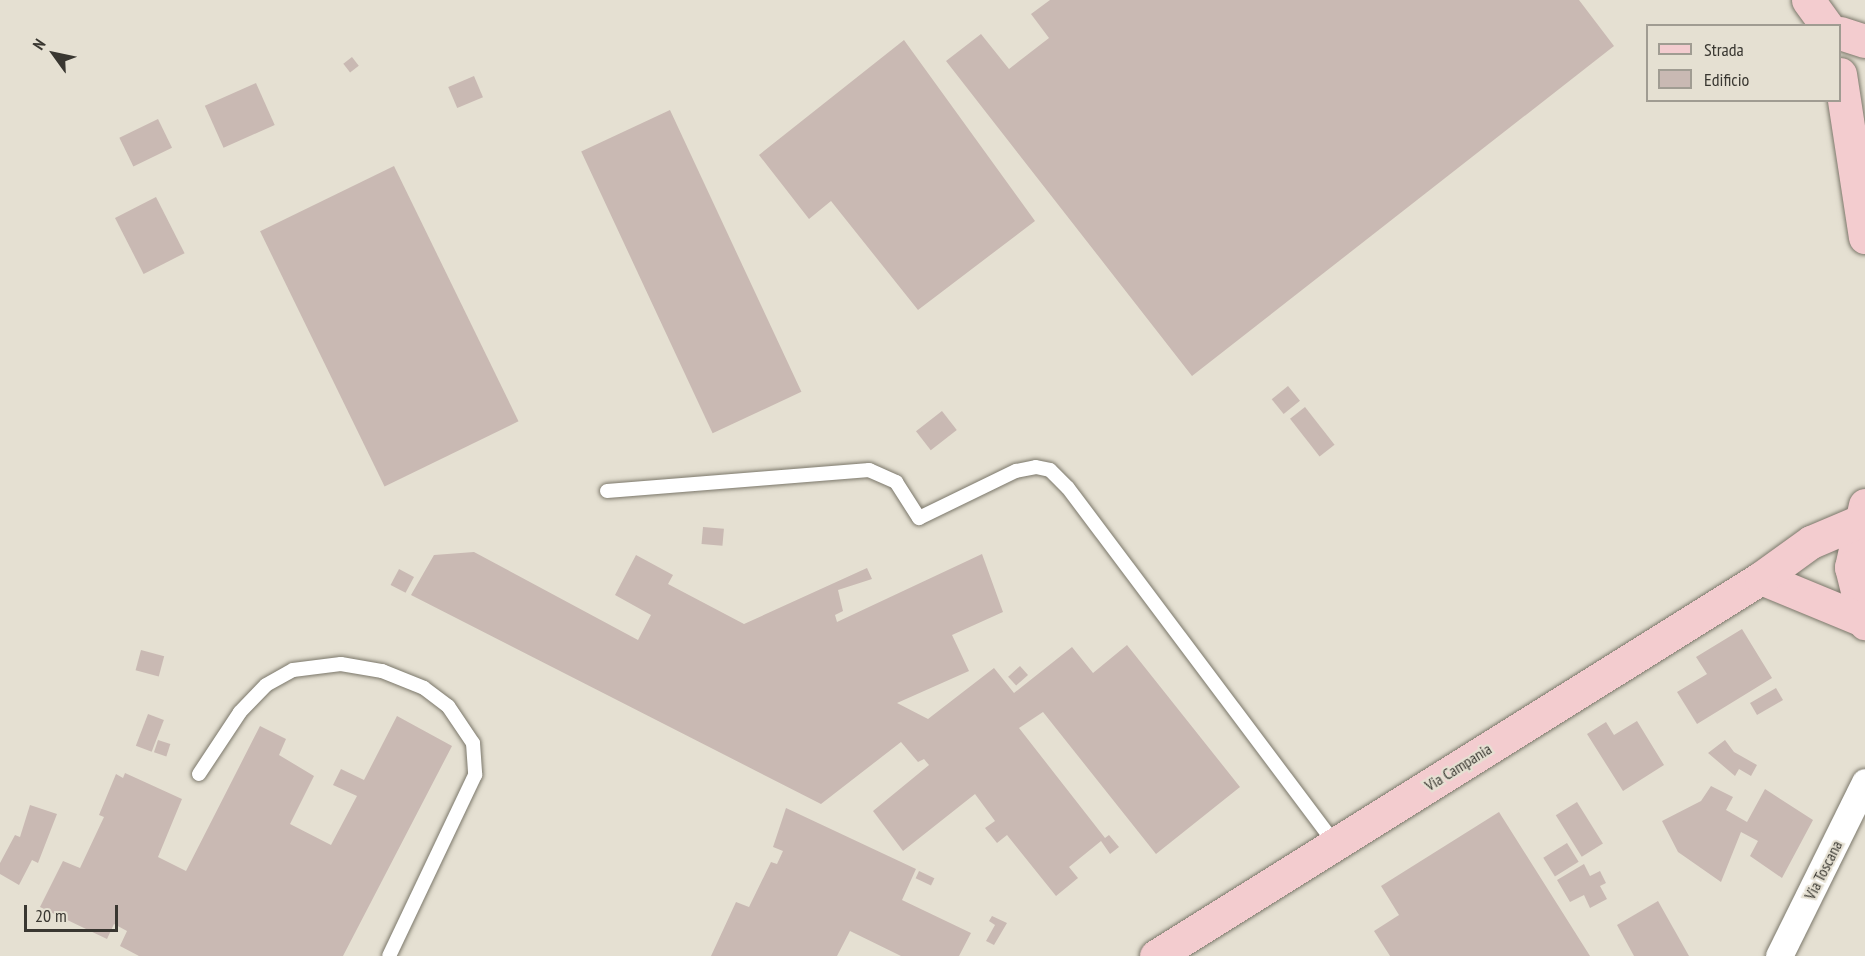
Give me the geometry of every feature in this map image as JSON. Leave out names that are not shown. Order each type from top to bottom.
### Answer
[{"type":"street","points":[[1808,0],[1826,24]]},
{"type":"street","points":[[1841,34],[1865,41]]},
{"type":"street","points":[[1841,87],[1865,237]]},
{"type":"street","points":[[1863,515],[1851,574],[1864,621]]},
{"type":"street","name":"Via Campania","points":[[1156,956],[1761,578],[1811,542],[1863,515]]},
{"type":"street","points":[[1761,578],[1864,621]]},
{"type":"street","name":"Via Toscana","points":[[1779,956],[1865,782]]},
{"type":"lane","points":[[607,491],[869,470],[896,482],[919,518],[1016,471],[1036,467],[1050,470],[1068,488],[1335,844]]},
{"type":"lane","points":[[199,774],[240,712],[266,685],[292,670],[341,664],[382,671],[424,688],[448,706],[473,743],[475,775],[389,956]]},
{"type":"building","points":[[1050,0],[1579,0],[1614,46],[1192,376],[946,61],[981,34],[1009,69],[1049,38],[1031,14]]},
{"type":"building","points":[[904,40],[1035,221],[918,310],[831,201],[809,219],[759,155]]},
{"type":"building","points":[[352,57],[359,66],[350,72],[343,64]]},
{"type":"building","points":[[474,76],[483,97],[457,108],[448,87]]},
{"type":"building","points":[[256,83],[275,125],[224,148],[205,106]]},
{"type":"building","points":[[670,110],[801,392],[713,433],[581,151]]},
{"type":"building","points":[[158,119],[172,148],[133,167],[119,138]]},
{"type":"building","points":[[394,166],[518,421],[385,487],[260,231]]},
{"type":"building","points":[[156,197],[185,253],[144,274],[115,218]]},
{"type":"building","points":[[1288,386],[1300,401],[1284,414],[1272,399]]},
{"type":"building","points":[[1305,407],[1335,445],[1320,457],[1290,419]]},
{"type":"building","points":[[942,411],[957,430],[931,450],[916,431]]},
{"type":"building","points":[[703,527],[724,529],[722,546],[702,544]]},
{"type":"building","points":[[474,552],[638,640],[651,615],[615,595],[636,555],[673,575],[668,584],[744,624],[867,568],[872,579],[838,590],[843,611],[835,615],[837,622],[982,554],[1003,612],[952,635],[969,671],[897,703],[928,719],[994,668],[1014,693],[1072,647],[1093,673],[1127,645],[1240,787],[1156,854],[1043,712],[1019,728],[1105,838],[1109,835],[1119,847],[1110,854],[1101,841],[1069,867],[1078,878],[1056,896],[1007,835],[997,843],[985,828],[995,821],[975,794],[903,851],[873,811],[929,765],[924,759],[918,762],[901,742],[821,804],[411,595],[434,555]]},
{"type":"building","points":[[399,569],[414,577],[406,593],[391,585]]},
{"type":"building","points":[[1742,629],[1772,678],[1697,724],[1677,692],[1707,674],[1696,657]]},
{"type":"building","points":[[141,650],[164,656],[159,676],[136,670]]},
{"type":"building","points":[[1020,666],[1028,675],[1016,686],[1008,677]]},
{"type":"building","points":[[1776,688],[1783,700],[1757,715],[1750,703]]},
{"type":"building","points":[[148,714],[164,720],[152,752],[136,746]]},
{"type":"building","points":[[397,716],[452,746],[343,956],[139,956],[120,946],[127,931],[114,924],[107,939],[40,907],[63,861],[80,868],[104,817],[99,815],[116,774],[123,778],[125,773],[182,799],[158,857],[186,871],[260,726],[286,739],[279,755],[314,776],[290,824],[331,845],[357,796],[333,785],[341,769],[364,780]]},
{"type":"building","points":[[1637,721],[1664,765],[1623,791],[1587,734],[1606,722],[1614,735]]},
{"type":"building","points":[[158,740],[170,744],[166,756],[154,752]]},
{"type":"building","points":[[1725,740],[1734,752],[1757,765],[1751,776],[1739,769],[1735,776],[1708,753]]},
{"type":"building","points":[[1711,786],[1733,797],[1726,810],[1747,822],[1765,789],[1813,820],[1782,878],[1750,856],[1758,841],[1741,832],[1721,882],[1678,852],[1662,821],[1701,801]]},
{"type":"building","points":[[1577,802],[1603,844],[1582,857],[1556,815]]},
{"type":"building","points":[[30,805],[57,814],[38,863],[32,860],[19,885],[0,874],[0,863],[15,835],[20,837]]},
{"type":"building","points":[[786,808],[916,869],[902,900],[971,933],[959,956],[901,956],[850,931],[837,956],[711,956],[736,902],[749,907],[771,862],[777,864],[783,851],[773,847]]},
{"type":"building","points":[[1499,812],[1590,956],[1390,956],[1374,931],[1399,915],[1381,886]]},
{"type":"building","points":[[1567,843],[1579,862],[1555,876],[1543,858]]},
{"type":"building","points":[[1584,864],[1590,876],[1600,871],[1606,883],[1600,886],[1607,899],[1590,908],[1584,895],[1570,902],[1557,880]]},
{"type":"building","points":[[919,871],[934,878],[931,885],[916,878]]},
{"type":"building","points":[[1658,901],[1689,956],[1634,956],[1617,925]]},
{"type":"building","points":[[992,916],[1007,923],[994,945],[986,941],[995,925],[989,921]]}]
